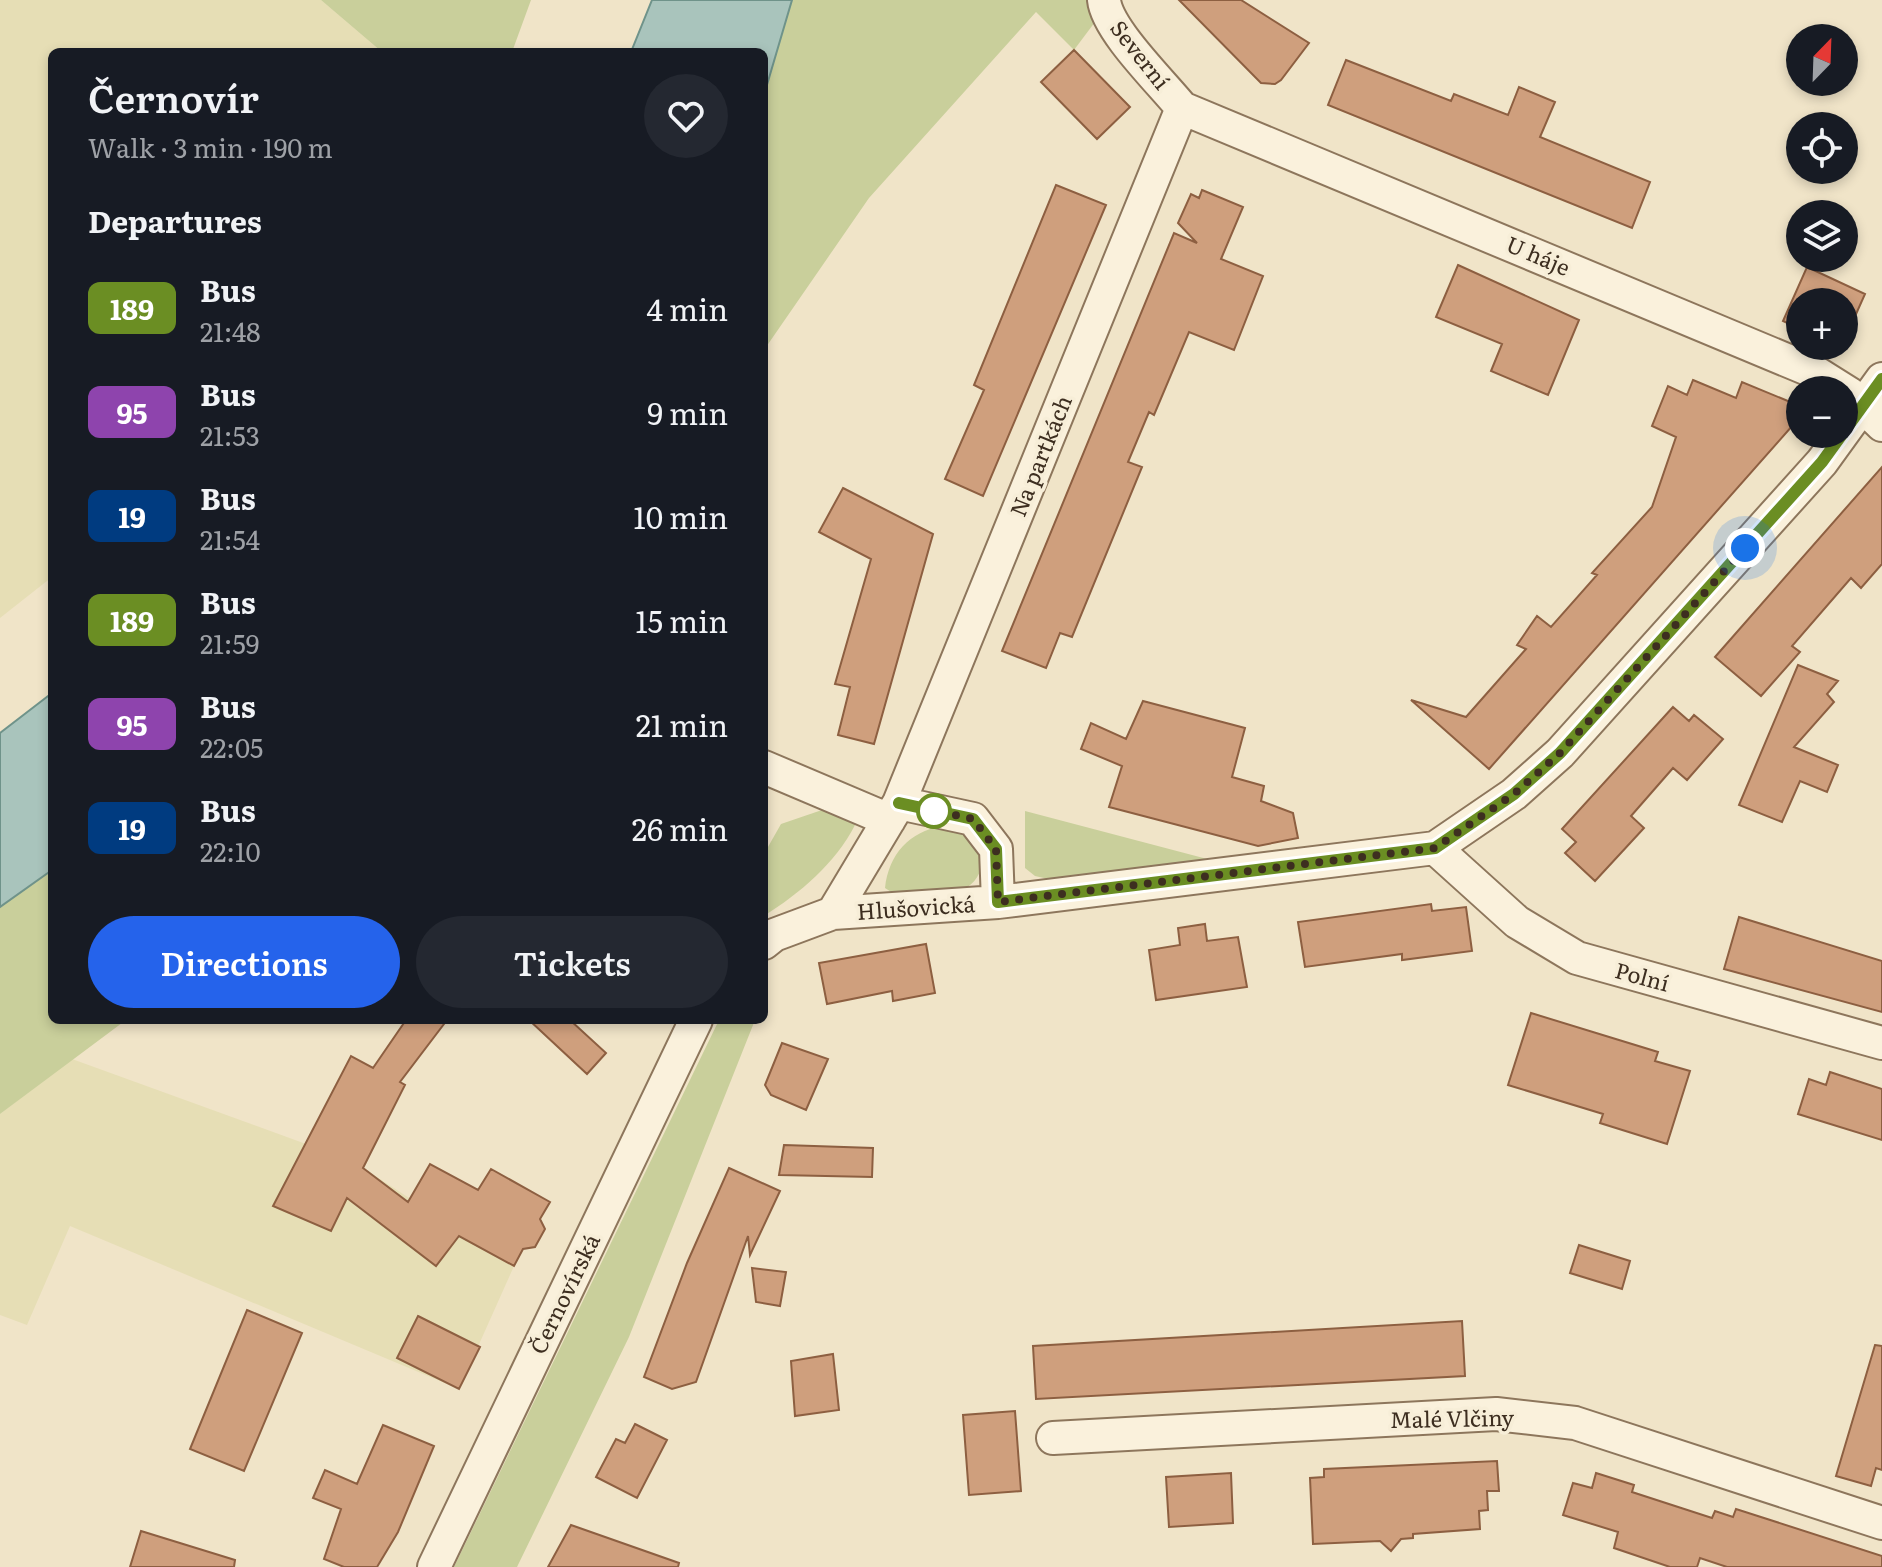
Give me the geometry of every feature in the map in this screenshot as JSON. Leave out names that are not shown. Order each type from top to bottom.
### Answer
[{"type":"street","name":"Severní","points":[[1104,0],[1105,10],[1129,44],[1182,108]]},
{"type":"street","name":"U háje","points":[[1182,108],[1801,366],[1833,382],[1873,416]]},
{"type":"street","name":"Na partkách","points":[[833,913],[894,811],[1182,108]]},
{"type":"street","name":"Hlušovická","points":[[833,913],[998,902],[1435,848],[1514,794],[1560,753],[1822,462],[1873,416],[1882,379]]},
{"type":"street","name":"Hlušovická","points":[[768,768],[894,811],[973,819],[996,849],[998,902]]},
{"type":"street","name":"Polní","points":[[1435,848],[1517,922],[1577,958],[1882,1043]]},
{"type":"street","points":[[768,940],[833,913]]},
{"type":"street","name":"Černovírská","points":[[434,1567],[694,1024]]},
{"type":"street","name":"Malé Vlčiny","points":[[1053,1438],[1496,1414],[1575,1423],[1882,1523]]},
{"type":"shaded area","points":[[0,0],[321,0],[377,48],[48,48],[48,580],[0,618]]},
{"type":"shaded area","points":[[72,1059],[306,1144],[274,1206],[363,1168],[514,1266],[459,1389],[70,1226],[27,1325],[0,1315],[0,1114]]},
{"type":"green space","points":[[321,0],[531,0],[513,48],[377,48]]},
{"type":"green space","points":[[792,0],[1091,0],[1095,22],[1074,50],[1036,12],[869,198],[768,344],[768,81]]},
{"type":"green space","points":[[822,810],[845,816],[855,825],[827,865],[791,898],[768,913],[768,847],[781,824]]},
{"type":"green space","points":[[1025,811],[1211,860],[1053,880],[1035,876],[1025,868]]},
{"type":"green space","points":[[942,826],[964,832],[974,839],[982,863],[976,879],[962,890],[940,895],[899,897],[885,888],[891,865],[903,846],[920,833]]},
{"type":"green space","points":[[48,873],[48,1024],[121,1024],[0,1114],[0,907]]},
{"type":"green space","points":[[717,1024],[753,1024],[629,1337],[517,1567],[454,1567]]},
{"type":"water","points":[[652,0],[792,0],[768,81],[768,48],[633,48]]},
{"type":"water","points":[[48,696],[48,873],[0,907],[0,733]]},
{"type":"building","points":[[1179,0],[1241,0],[1309,43],[1281,80],[1275,84],[1261,83]]},
{"type":"building","points":[[1074,50],[1130,107],[1097,139],[1041,82]]},
{"type":"building","points":[[1346,60],[1451,101],[1454,94],[1508,115],[1519,87],[1555,102],[1540,137],[1650,182],[1632,228],[1328,105]]},
{"type":"building","points":[[1056,185],[1106,205],[983,496],[945,479],[984,390],[974,385]]},
{"type":"building","points":[[1202,190],[1243,207],[1221,259],[1263,276],[1234,350],[1189,332],[1154,415],[1149,412],[1128,462],[1142,467],[1072,637],[1060,633],[1046,668],[1002,651],[1174,233],[1197,243],[1178,223],[1191,194],[1199,198]]},
{"type":"building","points":[[1458,265],[1579,320],[1548,395],[1491,371],[1502,344],[1436,317]]},
{"type":"building","points":[[1805,272],[1818,272],[1852,288],[1798,288]]},
{"type":"building","points":[[1858,291],[1865,294],[1858,310]]},
{"type":"building","points":[[1693,380],[1736,398],[1742,382],[1786,400],[1786,433],[1489,769],[1411,700],[1466,717],[1526,649],[1517,645],[1537,616],[1551,627],[1597,575],[1592,573],[1652,507],[1676,437],[1652,426],[1668,386],[1687,395]]},
{"type":"building","points":[[1882,467],[1882,564],[1861,588],[1851,578],[1792,646],[1800,652],[1761,696],[1715,657]]},
{"type":"building","points":[[843,488],[933,534],[874,744],[838,735],[850,687],[835,684],[871,559],[819,532]]},
{"type":"building","points":[[1798,665],[1838,681],[1827,694],[1834,702],[1794,747],[1838,765],[1827,792],[1800,781],[1782,822],[1739,805]]},
{"type":"building","points":[[1143,701],[1245,728],[1232,777],[1264,786],[1261,801],[1293,813],[1298,838],[1258,846],[1109,807],[1122,766],[1081,749],[1091,723],[1126,739]]},
{"type":"building","points":[[1673,707],[1689,721],[1694,715],[1723,739],[1687,780],[1673,768],[1631,816],[1644,828],[1595,881],[1565,853],[1576,842],[1562,829]]},
{"type":"building","points":[[1431,904],[1432,911],[1466,907],[1472,951],[1402,960],[1402,954],[1305,967],[1298,922]]},
{"type":"building","points":[[1739,917],[1882,961],[1882,1012],[1724,969]]},
{"type":"building","points":[[1205,924],[1207,941],[1238,937],[1247,987],[1156,1000],[1149,950],[1180,945],[1178,928]]},
{"type":"building","points":[[926,944],[935,993],[893,1001],[892,991],[827,1004],[819,963]]},
{"type":"building","points":[[1531,1013],[1658,1052],[1655,1061],[1690,1071],[1667,1144],[1600,1123],[1603,1114],[1508,1085]]},
{"type":"building","points":[[403,1024],[444,1024],[400,1082],[405,1085],[363,1168],[408,1202],[430,1164],[478,1190],[491,1169],[550,1202],[540,1219],[545,1229],[535,1247],[523,1249],[514,1266],[459,1236],[436,1266],[347,1198],[331,1231],[273,1206],[351,1056],[373,1068]]},
{"type":"building","points":[[533,1024],[574,1024],[606,1053],[587,1074]]},
{"type":"building","points":[[782,1043],[828,1059],[806,1110],[771,1095],[765,1085]]},
{"type":"building","points":[[1830,1072],[1882,1089],[1882,1140],[1798,1114],[1809,1079],[1826,1085]]},
{"type":"building","points":[[784,1145],[873,1148],[872,1177],[779,1175]]},
{"type":"building","points":[[729,1168],[780,1191],[750,1255],[748,1236],[696,1382],[672,1389],[644,1377],[687,1263]]},
{"type":"building","points":[[1579,1245],[1630,1261],[1622,1289],[1570,1273]]},
{"type":"building","points":[[752,1268],[786,1272],[780,1306],[756,1302]]},
{"type":"building","points":[[247,1310],[302,1333],[244,1471],[190,1449]]},
{"type":"building","points":[[418,1316],[480,1347],[459,1389],[397,1358]]},
{"type":"building","points":[[1462,1321],[1465,1376],[1036,1399],[1033,1346]]},
{"type":"building","points":[[1875,1345],[1882,1346],[1882,1470],[1876,1468],[1871,1486],[1836,1476]]},
{"type":"building","points":[[833,1354],[839,1410],[795,1416],[791,1361]]},
{"type":"building","points":[[1015,1411],[1021,1491],[969,1495],[963,1415]]},
{"type":"building","points":[[635,1424],[667,1440],[637,1498],[596,1477],[616,1439],[625,1443]]},
{"type":"building","points":[[383,1425],[434,1446],[398,1532],[377,1567],[344,1567],[324,1559],[341,1509],[313,1498],[325,1470],[357,1484]]},
{"type":"building","points":[[1497,1461],[1499,1491],[1487,1491],[1488,1510],[1479,1511],[1480,1529],[1413,1534],[1413,1538],[1401,1539],[1391,1551],[1380,1541],[1313,1544],[1310,1478],[1324,1477],[1324,1469]]},
{"type":"building","points":[[1231,1473],[1233,1523],[1169,1527],[1166,1477]]},
{"type":"building","points":[[1596,1473],[1634,1485],[1632,1492],[1712,1518],[1715,1511],[1733,1517],[1736,1509],[1882,1556],[1882,1567],[1727,1567],[1700,1558],[1697,1567],[1670,1567],[1614,1548],[1618,1532],[1563,1515],[1573,1483],[1592,1488]]},
{"type":"building","points":[[571,1525],[679,1563],[678,1567],[548,1567]]},
{"type":"building","points":[[141,1531],[235,1560],[234,1567],[130,1567]]},
{"type":"bus line","name":"189","points":[[899,803],[973,819],[996,849],[998,902],[1435,848],[1514,794],[1560,753],[1822,462],[1865,407],[1882,379]]},
{"type":"route","points":[[934,811],[924,808],[973,819],[996,849],[998,902],[1435,848],[1514,794],[1560,753],[1745,548]]}]
